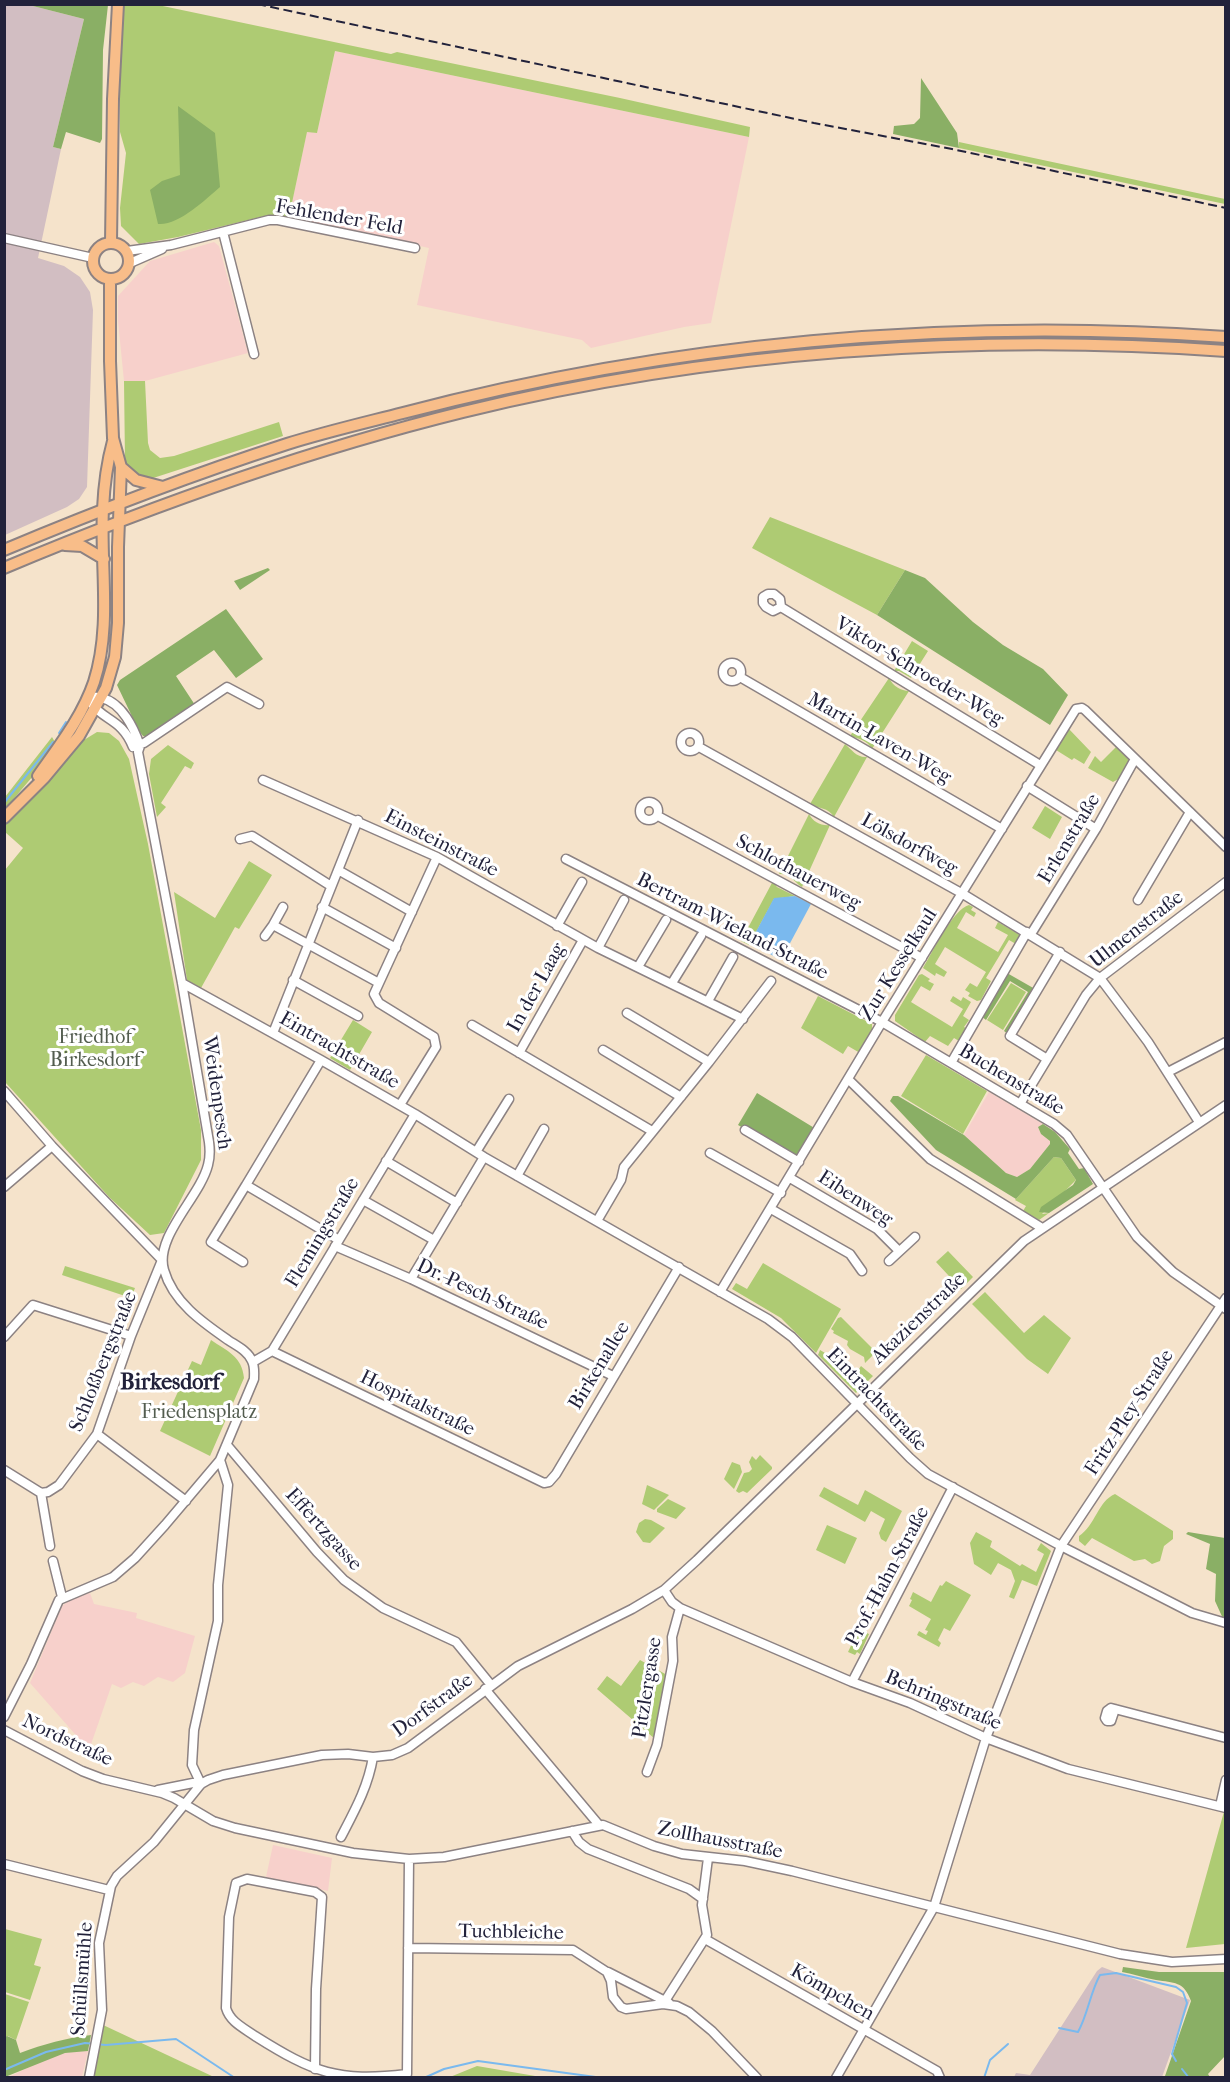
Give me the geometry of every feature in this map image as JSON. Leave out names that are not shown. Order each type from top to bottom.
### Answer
[{"type":"main road","points":[[111,242],[113,110],[118,4]]},
{"type":"main road","points":[[111,242],[120,244],[127,251],[130,263],[125,273],[116,279],[110,279],[97,272],[93,258],[99,246],[111,242]]},
{"type":"main road","points":[[4,818],[45,778],[88,723],[110,677],[117,644],[121,467],[113,438],[110,279]]},
{"type":"main road","points":[[4,550],[103,509],[288,443],[461,398],[581,372],[795,343],[925,333],[1109,331],[1226,337]]},
{"type":"main road","points":[[4,568],[119,520],[224,482],[386,432],[532,396],[662,372],[794,356],[921,347],[1120,345],[1226,351]]},
{"type":"main road","points":[[20,801],[62,742],[88,698],[98,668],[103,636],[103,509],[107,464],[113,438]]},
{"type":"main road","points":[[121,467],[136,480],[163,487]]},
{"type":"main road","points":[[59,545],[82,546],[104,560]]},
{"type":"street","name":"Fehlender Feld","points":[[127,251],[171,245],[269,220],[416,248]]},
{"type":"street","points":[[223,232],[254,354]]},
{"type":"street","points":[[4,238],[93,258]]},
{"type":"street","name":"Fehlender Feld","points":[[130,263],[171,245]]},
{"type":"street","name":"Viktor-Schroeder-Weg","points":[[781,607],[1040,765]]},
{"type":"street","name":"Martin-Laven-Weg","points":[[740,677],[1002,829]]},
{"type":"street","points":[[136,747],[159,734],[226,687],[259,704]]},
{"type":"street","points":[[88,698],[101,697]]},
{"type":"street","name":"Weidenpesch","points":[[101,697],[116,705],[134,729],[182,983],[209,1142],[209,1165],[168,1239],[162,1260]]},
{"type":"street","name":"Weidenpesch","points":[[88,698],[95,708],[118,723],[136,747]]},
{"type":"street","name":"Zur Kesselkaul","points":[[720,1292],[1073,712],[1079,707],[1085,710],[1135,759]]},
{"type":"street","name":"Lölsdorfweg","points":[[699,747],[963,894],[1100,978]]},
{"type":"street","points":[[1135,759],[1226,847]]},
{"type":"street","name":"Erlenstraße","points":[[951,1063],[1029,933],[1096,829],[1135,759]]},
{"type":"street","name":"Einsteinstraße","points":[[263,780],[358,820],[437,857],[597,948],[743,1018]]},
{"type":"street","points":[[1027,786],[1096,829]]},
{"type":"street","name":"Ulmenstraße","points":[[1138,900],[1190,812]]},
{"type":"street","name":"Schlothauerweg","points":[[658,816],[922,958]]},
{"type":"street","points":[[273,1033],[358,820]]},
{"type":"street","points":[[240,839],[252,836],[331,886]]},
{"type":"street","points":[[400,1105],[436,1047],[436,1041],[434,1037],[376,1001],[374,994],[437,857]]},
{"type":"street","name":"Bertram-Wieland-Straße","points":[[566,859],[882,1023]]},
{"type":"street","points":[[338,870],[412,912]]},
{"type":"street","points":[[557,926],[582,882]]},
{"type":"street","name":"Ulmenstraße","points":[[1020,1104],[1086,995],[1100,978],[1226,882]]},
{"type":"street","points":[[597,948],[624,900]]},
{"type":"street","points":[[265,936],[283,907]]},
{"type":"street","points":[[322,907],[396,948]]},
{"type":"street","points":[[638,967],[666,920]]},
{"type":"street","points":[[273,925],[379,983]]},
{"type":"street","points":[[672,983],[701,936]]},
{"type":"street","name":"In der Laag","points":[[519,1053],[583,940]]},
{"type":"street","points":[[1047,1059],[1010,1036],[1060,952]]},
{"type":"street","points":[[708,1001],[734,957]]},
{"type":"street","points":[[1100,978],[1148,1042],[1199,1122]]},
{"type":"street","points":[[293,980],[358,1016]]},
{"type":"street","points":[[597,1221],[621,1180],[624,1167],[710,1062],[771,981]]},
{"type":"street","name":"Eintrachtstraße","points":[[182,983],[321,1059],[480,1155],[768,1319],[786,1332],[919,1467],[1061,1546],[1192,1613],[1226,1623]]},
{"type":"street","points":[[627,1013],[710,1062]]},
{"type":"street","name":"Buchenstraße","points":[[882,1023],[1060,1128],[1137,1237],[1173,1272],[1224,1304]]},
{"type":"street","name":"In der Laag","points":[[472,1026],[652,1131]]},
{"type":"street","points":[[1168,1072],[1226,1042]]},
{"type":"street","points":[[603,1050],[681,1097]]},
{"type":"street","points":[[243,1262],[211,1242],[321,1059]]},
{"type":"street","points":[[849,1080],[930,1160],[1042,1228]]},
{"type":"street","points":[[4,1091],[52,1146],[162,1260],[172,1288],[188,1309],[207,1326],[242,1350],[253,1362],[254,1379],[220,1460],[186,1501],[124,1569],[101,1583],[62,1597],[54,1607],[31,1664],[4,1717]]},
{"type":"street","points":[[411,1279],[457,1203],[509,1099]]},
{"type":"street","name":"Akazienstraße","points":[[664,1590],[1011,1253],[1042,1228],[1226,1105]]},
{"type":"street","name":"Flemingstraße","points":[[253,1362],[272,1351],[415,1114]]},
{"type":"street","points":[[517,1176],[544,1130]]},
{"type":"street","points":[[745,1131],[799,1162]]},
{"type":"street","points":[[4,1187],[52,1146]]},
{"type":"street","points":[[710,1153],[781,1193]]},
{"type":"street","points":[[386,1161],[457,1203]]},
{"type":"street","name":"Eibenweg","points":[[790,1178],[877,1229],[899,1251]]},
{"type":"street","name":"Dr.-Pesch-Straße","points":[[246,1185],[337,1243],[613,1376]]},
{"type":"street","points":[[363,1200],[434,1240]]},
{"type":"street","points":[[771,1209],[850,1254],[862,1271]]},
{"type":"street","name":"Eibenweg","points":[[889,1261],[915,1237]]},
{"type":"street","name":"Schloßbergstraße","points":[[41,1493],[48,1492],[58,1485],[97,1434],[131,1336],[162,1260]]},
{"type":"street","name":"Birkenallee","points":[[549,1482],[556,1474],[679,1267]]},
{"type":"street","name":"Fritz-Pley-Straße","points":[[836,2078],[934,1907],[986,1738],[1061,1546],[1224,1304]]},
{"type":"street","points":[[4,1337],[33,1305],[131,1336]]},
{"type":"street","name":"Hospitalstraße","points":[[272,1351],[541,1482],[549,1482]]},
{"type":"street","points":[[97,1434],[186,1501]]},
{"type":"street","name":"Effertzgasse","points":[[227,1445],[317,1552],[344,1580],[383,1608],[456,1642],[488,1687],[599,1826]]},
{"type":"street","points":[[184,1804],[201,1784],[192,1765],[195,1723],[218,1621],[218,1586],[228,1485],[220,1460]]},
{"type":"street","points":[[4,1470],[41,1493],[50,1546]]},
{"type":"street","name":"Prof.-Hahn-Straße","points":[[852,1682],[953,1487]]},
{"type":"street","points":[[53,1561],[62,1597]]},
{"type":"street","name":"Behringstraße","points":[[664,1590],[672,1602],[680,1608],[852,1682],[910,1703],[986,1738],[1068,1769],[1223,1807]]},
{"type":"street","name":"Dorfstraße","points":[[156,1791],[193,1783],[201,1784],[223,1776],[322,1755],[348,1754],[373,1757],[392,1755],[408,1748],[518,1666],[632,1609],[664,1590]]},
{"type":"street","name":"Pitzlergasse","points":[[647,1772],[657,1745],[673,1662],[672,1637],[680,1608]]},
{"type":"street","points":[[1115,1709],[1226,1738]]},
{"type":"street","name":"Nordstraße","points":[[4,1730],[88,1774],[156,1791],[184,1804]]},
{"type":"street","points":[[341,1837],[365,1791],[373,1757]]},
{"type":"street","points":[[1223,1807],[1226,1780]]},
{"type":"street","name":"Zollhausstraße","points":[[184,1804],[213,1821],[235,1828],[353,1853],[410,1859],[444,1857],[599,1826],[608,1827],[664,1849],[708,1858],[745,1861],[792,1871],[1148,1959],[1172,1962],[1222,1959]]},
{"type":"street","name":"Schüllsmühle","points":[[89,2078],[102,1994],[99,1943],[109,1890],[117,1876],[154,1842],[184,1804]]},
{"type":"street","points":[[572,1831],[579,1842],[588,1849],[689,1889],[703,1899]]},
{"type":"street","points":[[664,2002],[708,1931],[702,1905],[708,1858]]},
{"type":"street","points":[[315,2069],[316,1989],[323,1901],[319,1894],[247,1879],[236,1883],[229,1917],[227,2013],[241,2027],[278,2051],[315,2069],[342,2076],[360,2077],[406,2074],[410,1859]]},
{"type":"street","points":[[4,1864],[109,1890]]},
{"type":"street","name":"Kömpchen","points":[[705,1939],[937,2070],[940,2078]]},
{"type":"street","name":"Tuchbleiche","points":[[408,1948],[573,1950],[607,1972],[664,2002],[689,2012],[704,2023],[758,2078]]},
{"type":"street","name":"Tuchbleiche","points":[[607,1972],[613,1997],[623,2008],[636,2008],[664,2002]]},
{"type":"shaded area","points":[[4,5],[29,5],[84,19],[53,147],[61,149],[38,258],[64,266],[80,277],[90,292],[93,310],[87,487],[79,499],[67,507],[5,535]]},
{"type":"shaded area","points":[[335,51],[749,137],[711,323],[591,348],[582,340],[417,305],[429,248],[289,217],[307,131],[317,133]]},
{"type":"shaded area","points":[[214,242],[219,246],[248,353],[145,381],[124,381],[118,296],[150,261]]},
{"type":"shaded area","points":[[989,1092],[1043,1124],[1038,1127],[1041,1134],[1051,1141],[1030,1169],[1017,1177],[1006,1173],[964,1135]]},
{"type":"shaded area","points":[[90,1593],[94,1604],[137,1613],[136,1618],[195,1636],[185,1673],[173,1682],[158,1677],[144,1686],[133,1682],[121,1688],[112,1684],[89,1750],[30,1683],[62,1606],[70,1600]]},
{"type":"shaded area","points":[[273,1845],[332,1858],[328,1891],[266,1877]]},
{"type":"shaded area","points":[[1102,1967],[1190,2000],[1162,2077],[1014,2077],[1016,2073],[1030,2075],[1097,1971]]},
{"type":"shaded area","points":[[80,2050],[88,2051],[82,2077],[7,2078],[45,2059]]},
{"type":"green space","points":[[124,4],[158,5],[391,54],[397,52],[620,98],[750,127],[749,137],[335,51],[317,133],[307,132],[289,217],[265,216],[139,244],[121,226],[120,208],[126,153],[120,132],[120,70]]},
{"type":"green space","points":[[29,5],[108,5],[103,50],[102,139],[100,143],[66,132],[61,149],[53,147],[84,19]]},
{"type":"green space","points":[[921,78],[957,133],[959,148],[893,134],[894,126],[914,124],[920,118]]},
{"type":"green space","points":[[178,106],[215,133],[220,187],[182,217],[166,224],[158,224],[150,190],[162,181],[180,175]]},
{"type":"green space","points":[[959,142],[1225,199],[1225,204],[959,148]]},
{"type":"green space","points":[[124,381],[145,381],[148,443],[150,450],[160,458],[174,456],[279,422],[283,436],[147,480],[134,472],[125,461]]},
{"type":"green space","points":[[770,517],[905,570],[877,615],[752,548]]},
{"type":"green space","points":[[268,568],[270,570],[240,590],[234,581]]},
{"type":"green space","points":[[905,570],[925,578],[973,622],[1003,645],[1043,669],[1068,695],[1050,725],[877,615]]},
{"type":"green space","points":[[226,609],[263,659],[236,678],[214,650],[176,676],[195,705],[149,736],[143,736],[117,685],[120,680]]},
{"type":"green space","points":[[912,641],[928,651],[911,678],[899,671],[894,671]]},
{"type":"green space","points":[[889,678],[897,688],[909,691],[872,749],[860,739],[850,736]]},
{"type":"green space","points":[[1068,728],[1091,752],[1084,764],[1056,750]]},
{"type":"green space","name":"Friedhof Birkesdorf","points":[[97,732],[109,733],[119,741],[129,759],[148,844],[201,1130],[201,1160],[164,1233],[150,1235],[109,1197],[5,1082],[5,870],[23,848],[5,832],[4,824],[84,740]]},
{"type":"green space","points":[[52,737],[56,744],[5,809],[5,797]]},
{"type":"green space","points":[[845,744],[857,755],[867,757],[834,817],[826,810],[810,804]]},
{"type":"green space","points":[[168,745],[194,763],[191,769],[185,766],[161,803],[166,807],[157,817],[149,774],[151,759]]},
{"type":"green space","points":[[1116,747],[1131,762],[1122,777],[1113,782],[1088,768],[1095,756],[1101,762]]},
{"type":"green space","points":[[1045,806],[1062,817],[1050,839],[1032,828]]},
{"type":"green space","points":[[809,814],[818,823],[830,825],[802,887],[789,876],[779,874]]},
{"type":"green space","points":[[249,861],[272,875],[239,929],[235,927],[201,988],[187,980],[174,892],[215,918]]},
{"type":"green space","points":[[773,881],[777,887],[795,896],[774,899],[749,945],[741,941]]},
{"type":"green space","points":[[969,905],[976,913],[974,917],[966,912],[957,928],[998,952],[1008,935],[995,928],[998,922],[1020,935],[1016,944],[1009,940],[986,978],[991,981],[981,1000],[977,1001],[968,996],[970,993],[965,990],[970,983],[977,987],[986,972],[945,947],[935,964],[947,972],[944,977],[936,973],[935,976],[923,968],[956,914]]},
{"type":"green space","points":[[1007,973],[1035,989],[1008,1034],[1004,1031],[1028,992],[1010,981],[986,1020],[981,1016]]},
{"type":"green space","points":[[922,974],[934,984],[930,991],[921,986],[911,1002],[952,1027],[963,1009],[950,1001],[953,996],[961,1001],[963,997],[971,1002],[963,1016],[969,1020],[964,1027],[968,1029],[956,1051],[954,1049],[959,1041],[954,1038],[948,1046],[930,1036],[925,1042],[895,1021],[895,1015],[919,975]]},
{"type":"green space","points":[[1011,983],[1026,992],[1003,1030],[987,1020]]},
{"type":"green space","points":[[818,996],[872,1024],[872,1031],[860,1053],[848,1046],[843,1054],[801,1028]]},
{"type":"green space","points":[[353,1020],[372,1032],[350,1070],[330,1058]]},
{"type":"green space","points":[[926,1055],[987,1091],[963,1134],[901,1096]]},
{"type":"green space","points":[[757,1093],[816,1129],[797,1159],[738,1125]]},
{"type":"green space","points":[[893,1096],[898,1096],[964,1135],[1006,1173],[1017,1177],[1030,1169],[1050,1144],[1038,1127],[1043,1124],[1055,1132],[1070,1149],[1068,1153],[1079,1169],[1084,1168],[1093,1184],[1049,1213],[1039,1212],[1041,1207],[1073,1185],[1076,1180],[1061,1158],[1054,1157],[1016,1199],[936,1150],[890,1101]]},
{"type":"green space","points":[[1054,1157],[1061,1158],[1076,1180],[1042,1214],[1049,1213],[1039,1220],[1023,1211],[1026,1206],[1015,1200]]},
{"type":"green space","points":[[948,1251],[973,1277],[961,1289],[936,1262]]},
{"type":"green space","points":[[763,1263],[841,1309],[816,1353],[781,1318],[732,1289],[736,1283],[747,1289]]},
{"type":"green space","points":[[65,1266],[135,1288],[131,1298],[62,1275]]},
{"type":"green space","points":[[985,1292],[1024,1333],[1044,1315],[1071,1338],[1048,1374],[1027,1359],[972,1304]]},
{"type":"green space","points":[[841,1317],[876,1352],[865,1363],[864,1357],[850,1349],[847,1345],[848,1341],[833,1333],[831,1329]]},
{"type":"green space","name":"Friedensplatz","points":[[211,1340],[237,1359],[244,1378],[210,1456],[160,1431],[192,1361],[201,1365]]},
{"type":"green space","points":[[820,1350],[837,1360],[835,1364],[854,1376],[861,1366],[873,1376],[856,1393],[818,1355]]},
{"type":"green space","points":[[760,1455],[772,1469],[747,1493],[743,1491],[739,1493],[736,1491],[744,1473],[752,1469],[749,1462],[752,1456],[756,1460]]},
{"type":"green space","points":[[732,1462],[740,1465],[742,1472],[734,1489],[724,1479]]},
{"type":"green space","points":[[647,1485],[669,1495],[654,1510],[642,1504]]},
{"type":"green space","points":[[824,1487],[858,1505],[865,1490],[902,1511],[886,1542],[881,1539],[879,1533],[885,1519],[871,1511],[865,1522],[819,1496]]},
{"type":"green space","points":[[1115,1494],[1173,1531],[1173,1539],[1164,1546],[1160,1561],[1152,1564],[1145,1559],[1134,1561],[1092,1538],[1085,1546],[1079,1541],[1079,1536],[1089,1526],[1104,1502]]},
{"type":"green space","points":[[668,1499],[686,1508],[676,1519],[657,1512],[657,1509]]},
{"type":"green space","points":[[645,1519],[665,1528],[650,1543],[643,1542],[636,1532],[639,1523]]},
{"type":"green space","points":[[827,1525],[857,1538],[845,1564],[816,1550]]},
{"type":"green space","points":[[976,1532],[992,1541],[990,1547],[1020,1566],[1022,1564],[1036,1572],[1044,1554],[1037,1550],[1041,1543],[1051,1551],[1037,1586],[1022,1580],[1014,1599],[1009,1597],[1015,1581],[1011,1570],[998,1563],[991,1575],[974,1564],[970,1543]]},
{"type":"green space","points":[[1188,1532],[1225,1538],[1225,1623],[1215,1601],[1216,1574],[1206,1569],[1210,1544],[1186,1534]]},
{"type":"green space","points":[[946,1581],[971,1595],[950,1631],[944,1628],[938,1640],[941,1643],[939,1647],[917,1635],[919,1631],[926,1635],[928,1631],[925,1630],[931,1619],[909,1606],[913,1592],[931,1602],[940,1585],[942,1586]]},
{"type":"green space","points":[[862,1631],[869,1634],[860,1654],[857,1652],[855,1655],[848,1652],[857,1633],[860,1634]]},
{"type":"green space","points":[[640,1660],[667,1675],[655,1739],[597,1689],[607,1676],[621,1686]]},
{"type":"green space","points":[[1225,1808],[1225,1944],[1186,1948]]},
{"type":"green space","points":[[5,1929],[42,1939],[34,1965],[41,1967],[30,2000],[5,1992]]},
{"type":"green space","points":[[1123,1967],[1159,1972],[1225,1972],[1225,2056],[1208,2074],[1210,2077],[1165,2076],[1191,2001],[1182,1986],[1178,1984],[1122,1972]]},
{"type":"green space","points":[[5,1994],[29,2002],[16,2040],[5,2037]]},
{"type":"green space","points":[[101,2024],[214,2077],[91,2078]]},
{"type":"green space","points":[[91,2035],[88,2051],[65,2053],[5,2077],[5,2037],[7,2036],[16,2040],[20,2053],[55,2042]]},
{"type":"green space","points":[[477,2066],[541,2077],[450,2077]]},
{"type":"water","points":[[795,896],[811,904],[781,960],[750,943],[774,898]]},
{"type":"waterway","points":[[59,733],[66,722]]},
{"type":"waterway","points":[[4,803],[53,742]]},
{"type":"waterway","points":[[1059,2028],[1078,2032],[1100,1975],[1116,1973],[1176,1987],[1183,1992],[1187,2003],[1172,2054],[1176,2061]]},
{"type":"waterway","points":[[4,2070],[46,2052],[85,2043],[106,2045],[176,2039],[235,2078]]},
{"type":"waterway","points":[[984,2078],[990,2060],[1008,2044]]},
{"type":"waterway","points":[[424,2078],[444,2069],[478,2061],[603,2078]]},
{"type":"waterway","points":[[1182,2069],[1189,2078]]},
{"type":"railway","points":[[257,4],[1226,208]]},
{"type":"district","name":"Birkesdorf","points":[[170,1384]]}]
